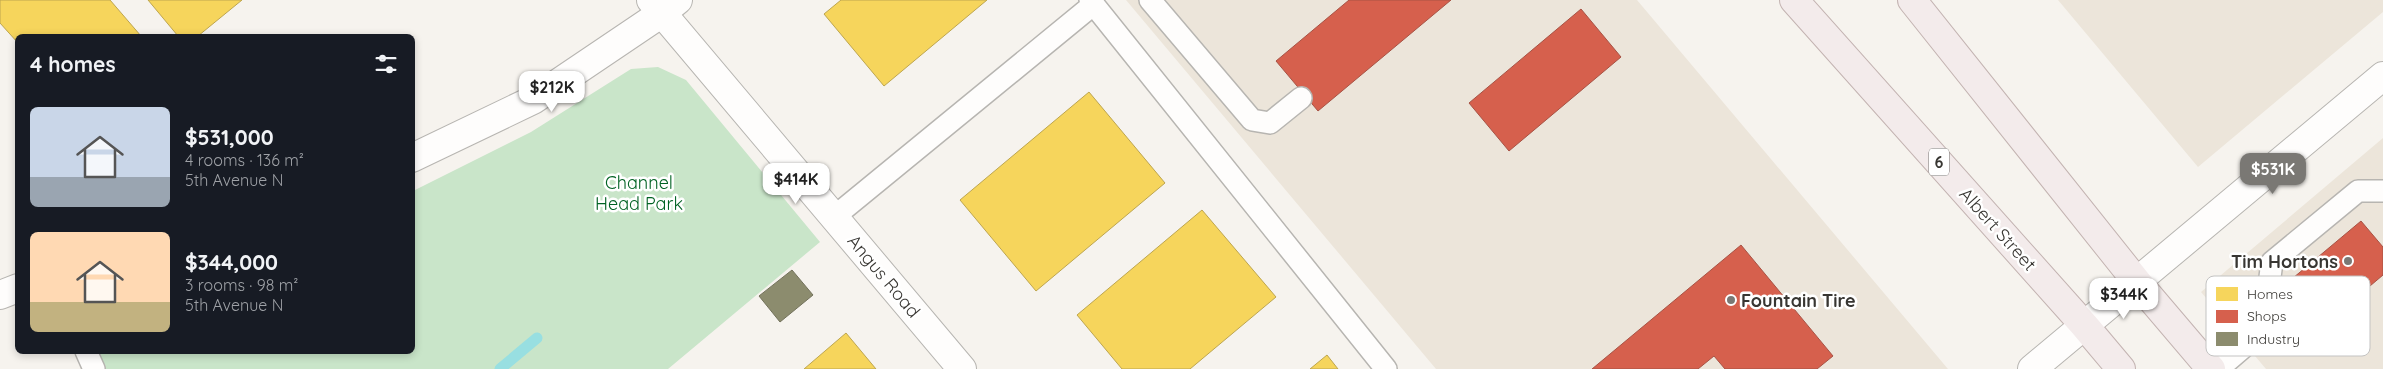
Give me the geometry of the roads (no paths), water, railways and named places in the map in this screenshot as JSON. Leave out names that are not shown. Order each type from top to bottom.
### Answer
[{"type":"main road","name":"Albert Street","points":[[1794,0],[2121,369]]},
{"type":"main road","points":[[1912,0],[2137,282],[2211,369]]},
{"type":"street","points":[[415,157],[533,100],[664,4]]},
{"type":"street","name":"Angus Road","points":[[664,4],[834,217],[962,369]]},
{"type":"street","points":[[2032,369],[2383,76]]},
{"type":"street","points":[[0,295],[15,289]]},
{"type":"lane","points":[[1150,0],[1252,120],[1270,122],[1301,98]]},
{"type":"lane","points":[[834,217],[1092,2],[1386,369]]},
{"type":"lane","points":[[2270,276],[2272,262],[2358,191],[2383,191]]},
{"type":"lane","points":[[87,354],[94,369]]},
{"type":"lane","points":[[2218,369],[2233,356]]},
{"type":"waterway","points":[[500,369],[537,338]]},
{"type":"place","name":"Tim Hortons","points":[[2348,261]]},
{"type":"place","name":"Fountain Tire","points":[[1731,300]]},
{"type":"park label","name":"Channel Head Park","points":[[639,192]]}]
